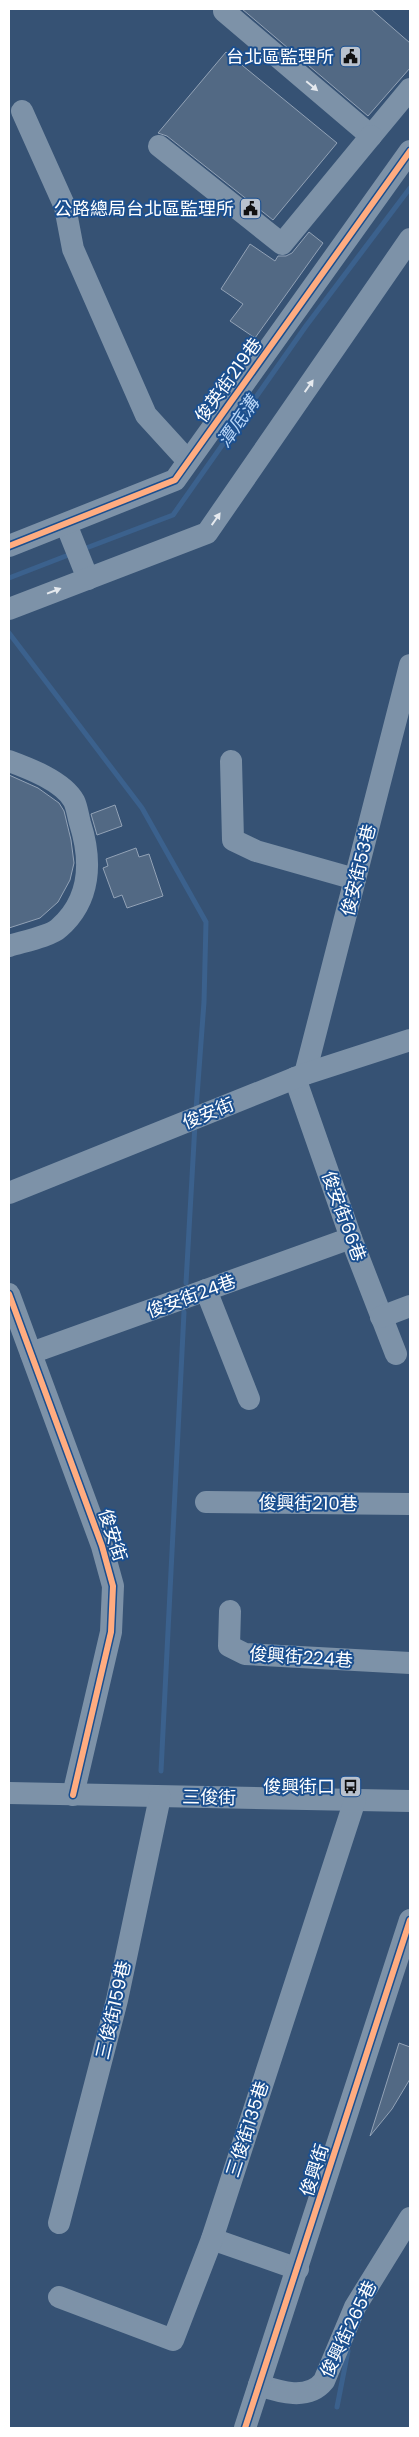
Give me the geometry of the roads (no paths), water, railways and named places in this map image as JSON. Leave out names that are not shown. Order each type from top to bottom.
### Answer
[{"type":"street","points":[[226,9],[224,11],[371,136]]},
{"type":"street","points":[[159,146],[282,244],[410,89]]},
{"type":"street","points":[[22,111],[65,207],[73,249],[146,415],[188,462]]},
{"type":"street","name":"俊英街219巷","points":[[9,546],[175,480],[410,151]]},
{"type":"street","points":[[9,609],[206,533],[410,239]]},
{"type":"street","points":[[66,524],[88,578]]},
{"type":"street","name":"俊安街53巷","points":[[300,1076],[355,879],[410,666]]},
{"type":"street","points":[[231,761],[233,840],[256,851],[355,879]]},
{"type":"street","points":[[9,762],[32,770],[56,784],[73,800],[87,846],[86,885],[82,901],[74,912],[58,930],[9,946]]},
{"type":"street","name":"俊安街","points":[[9,1193],[300,1076],[410,1040]]},
{"type":"street","name":"俊安街66巷","points":[[300,1076],[351,1238],[396,1354]]},
{"type":"street","name":"俊安街24巷","points":[[31,1354],[351,1238]]},
{"type":"street","points":[[206,1290],[249,1399]]},
{"type":"street","name":"俊安街","points":[[10,1303],[31,1354],[102,1546],[113,1586],[111,1632],[73,1795]]},
{"type":"street","points":[[382,1318],[410,1306]]},
{"type":"street","name":"俊興街210巷","points":[[206,1502],[410,1504]]},
{"type":"street","name":"俊興街224巷","points":[[230,1611],[229,1646],[245,1654],[410,1663]]},
{"type":"street","name":"三俊街","points":[[9,1793],[410,1802]]},
{"type":"street","name":"三俊街159巷","points":[[59,2223],[117,2000],[160,1796]]},
{"type":"street","name":"三俊街135巷","points":[[59,2297],[173,2340],[212,2240],[355,1800]]},
{"type":"street","name":"俊興街","points":[[245,2428],[410,1920]]},
{"type":"street","name":"俊興街265巷","points":[[259,2385],[277,2391],[302,2394],[319,2388],[324,2381],[355,2307],[410,2218]]},
{"type":"street","points":[[212,2240],[298,2269]]},
{"type":"waterway","name":"潭底溝","points":[[81,550],[173,515],[306,326],[410,188]]},
{"type":"waterway","name":"潭底溝","points":[[9,578],[71,554]]},
{"type":"waterway","points":[[9,633],[142,808],[206,922],[204,1002],[196,1110]]},
{"type":"waterway","points":[[186,1283],[195,1124]]},
{"type":"waterway","points":[[161,1771],[184,1312]]},
{"type":"waterway","points":[[337,2407],[348,2351]]},
{"type":"place","name":"台北區監理所","points":[[350,56]]},
{"type":"place","name":"公路總局台北區監理所","points":[[250,208]]},
{"type":"place","name":"俊興街口","points":[[351,1786]]}]
